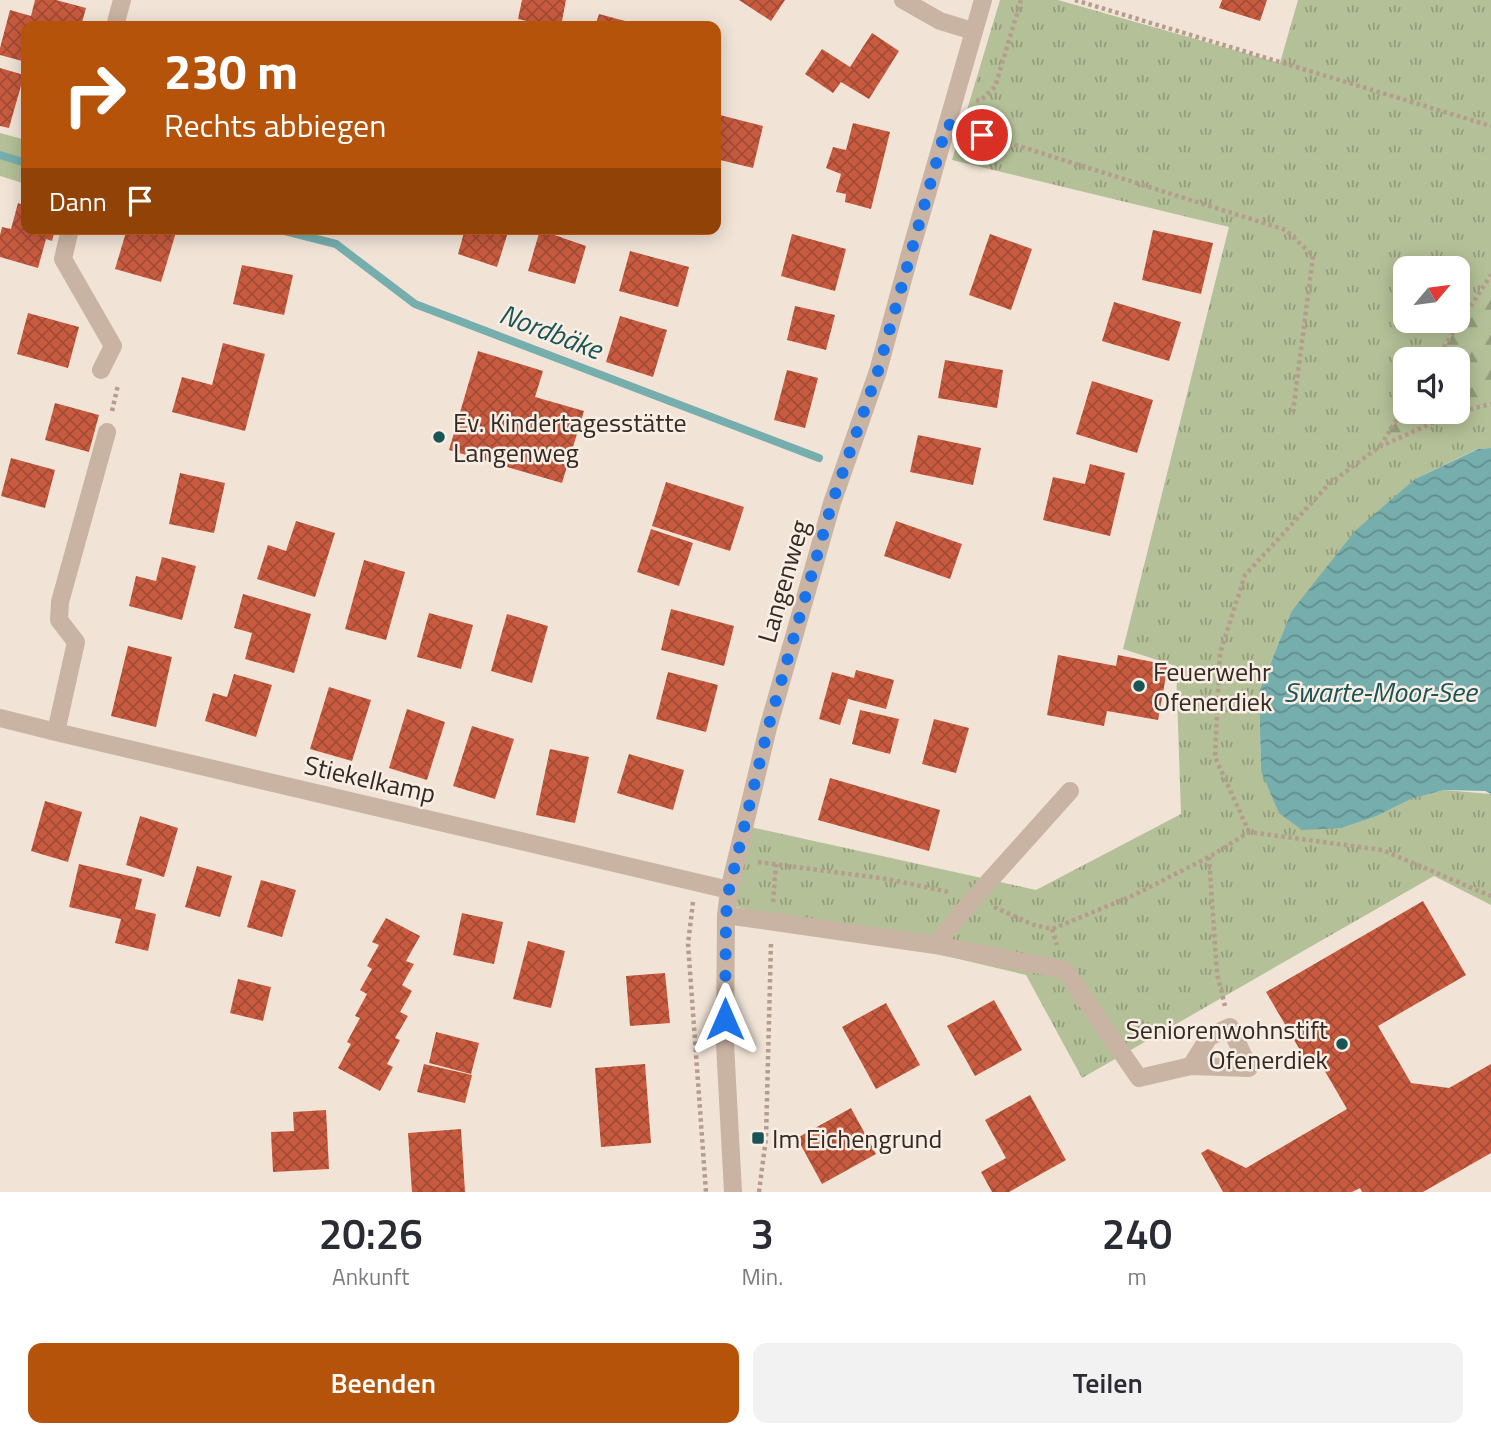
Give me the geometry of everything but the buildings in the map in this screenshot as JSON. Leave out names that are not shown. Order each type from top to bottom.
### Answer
[{"type":"street","points":[[116,21],[122,0]]},
{"type":"street","points":[[903,0],[940,22],[974,32]]},
{"type":"street","name":"Langenweg","points":[[733,1192],[725,1044],[726,915],[729,890],[768,728],[828,516],[878,371],[983,0]]},
{"type":"street","points":[[68,235],[63,259],[113,345],[101,370]]},
{"type":"street","points":[[56,732],[76,642],[60,620],[61,602],[107,432]]},
{"type":"street","name":"Stiekelkamp","points":[[0,718],[729,890]]},
{"type":"street","points":[[935,945],[1070,791]]},
{"type":"street","points":[[726,915],[935,945],[1065,970],[1139,1078],[1191,1066],[1249,1068],[1230,1027],[1209,1037],[1191,1066]]},
{"type":"path","points":[[956,95],[980,101],[995,87],[1021,0]]},
{"type":"path","points":[[1074,0],[1491,126]]},
{"type":"path","points":[[947,124],[1286,230],[1312,256],[1293,412]]},
{"type":"path","points":[[1444,347],[1491,275]]},
{"type":"path","points":[[101,370],[120,377],[107,432]]},
{"type":"path","points":[[1249,832],[1215,757],[1220,653],[1245,575],[1329,484],[1379,447],[1454,413],[1491,404]]},
{"type":"path","points":[[1379,447],[1394,424]]},
{"type":"path","points":[[759,1192],[766,1138],[776,864],[887,879],[974,898],[1034,925],[1052,929],[1132,896],[1209,857],[1249,832],[1382,850],[1491,895]]},
{"type":"path","points":[[1209,857],[1217,974],[1230,1027]]},
{"type":"path","points":[[700,883],[693,904],[688,944],[706,1192]]},
{"type":"green space","points":[[1000,0],[1058,0],[1280,63],[1298,0],[1491,0],[1491,275],[1470,307],[1470,256],[1393,256],[1393,333],[1453,333],[1444,347],[1393,347],[1394,424],[1380,446],[1429,424],[1470,424],[1470,409],[1491,404],[1491,448],[1477,449],[1415,479],[1291,612],[1259,692],[1261,771],[1342,828],[1377,816],[1411,799],[1444,790],[1491,794],[1491,905],[1434,876],[1082,1078],[1026,975],[729,905],[746,826],[1036,890],[1181,814],[1176,666],[1123,649],[1229,227],[952,160]]},
{"type":"green space","points":[[0,133],[21,139],[21,182],[0,176]]},
{"type":"green space","points":[[1491,275],[1491,404],[1470,409],[1470,347],[1444,347],[1453,333],[1470,333],[1470,307]]},
{"type":"green space","points":[[1394,424],[1430,424],[1379,447]]},
{"type":"water","name":"Swarte-Moor-See","points":[[1491,448],[1491,794],[1485,791],[1444,790],[1411,799],[1377,816],[1342,828],[1302,830],[1279,813],[1261,771],[1259,692],[1291,612],[1355,531],[1415,479],[1478,449]]},
{"type":"waterway","name":"Nordbäke","points":[[0,155],[21,161]]},
{"type":"waterway","name":"Nordbäke","points":[[301,235],[336,244],[415,304],[819,458]]},
{"type":"place","name":"Ev. Kindertagesstätte Langenweg","points":[[439,437]]},
{"type":"place","name":"Feuerwehr Ofenerdiek","points":[[1139,686]]},
{"type":"place","name":"Seniorenwohnstift Ofenerdiek","points":[[1342,1044]]},
{"type":"place","name":"Im Eichengrund","points":[[758,1138]]},
{"type":"route","points":[[725,1019],[726,915],[729,890],[768,728],[832,503],[878,371],[947,124],[982,135]]}]
